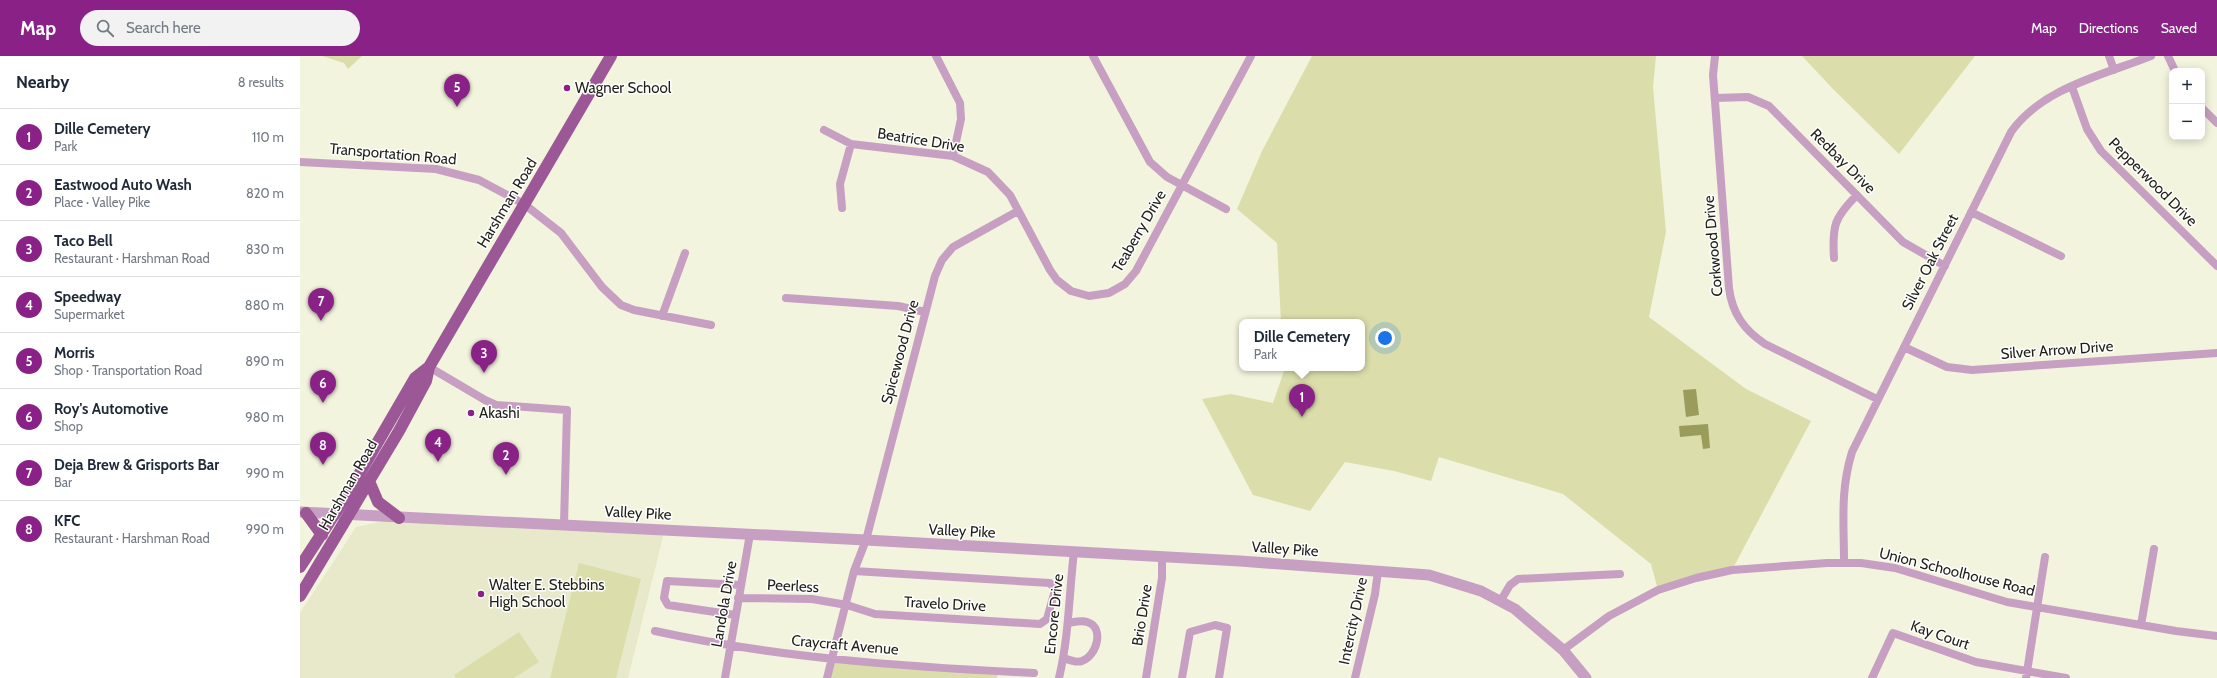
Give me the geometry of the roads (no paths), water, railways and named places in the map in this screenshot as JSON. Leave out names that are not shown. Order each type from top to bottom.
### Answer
[{"type":"main road","name":"Harshman Road","points":[[300,568],[335,514],[415,378],[429,366],[611,56]]},
{"type":"main road","name":"Harshman Road","points":[[300,596],[370,481],[426,381],[429,366]]},
{"type":"main road","points":[[370,481],[378,502],[399,518]]},
{"type":"main road","points":[[303,512],[322,535]]},
{"type":"street","points":[[936,56],[960,103],[961,119],[954,156]]},
{"type":"street","points":[[1093,56],[1150,162],[1167,177],[1226,209]]},
{"type":"street","name":"Teaberry Drive","points":[[1018,211],[1057,280],[1079,294],[1101,295],[1117,290],[1131,278],[1251,56]]},
{"type":"street","name":"Corkwood Drive","points":[[1715,56],[1713,75],[1729,288],[1737,316],[1748,331],[1765,344],[1877,399]]},
{"type":"street","points":[[2109,56],[2114,70]]},
{"type":"street","name":"Silver Oak Street","points":[[1844,562],[1842,517],[1846,471],[1858,436],[1945,266],[2006,141],[2017,123],[2037,104],[2072,87],[2151,56]]},
{"type":"street","points":[[2168,56],[2174,68]]},
{"type":"street","name":"Pepperwood Drive","points":[[2072,87],[2087,129],[2101,151],[2217,266]]},
{"type":"street","name":"Redbay Drive","points":[[1715,98],[1748,97],[1763,102],[1903,242],[1945,266]]},
{"type":"street","points":[[2205,111],[2217,122]]},
{"type":"street","name":"Beatrice Drive","points":[[824,130],[851,144],[954,156],[977,166],[999,181],[1010,195],[1018,211]]},
{"type":"street","points":[[842,208],[840,184],[851,144]]},
{"type":"street","name":"Transportation Road","points":[[300,162],[451,171],[479,180],[524,204],[561,233],[602,287],[621,305],[634,310],[711,325]]},
{"type":"street","points":[[1834,258],[1833,236],[1837,218],[1857,195]]},
{"type":"street","name":"Spicewood Drive","points":[[827,678],[847,605],[854,571],[866,540],[935,276],[947,253],[960,242],[1018,211]]},
{"type":"street","points":[[1971,212],[2061,256]]},
{"type":"street","points":[[662,316],[685,253]]},
{"type":"street","points":[[786,298],[898,306],[925,312]]},
{"type":"street","name":"Silver Arrow Drive","points":[[1904,347],[1947,367],[1972,370],[2217,353]]},
{"type":"street","points":[[429,366],[484,400],[496,405],[567,410],[564,524]]},
{"type":"street","name":"Valley Pike","points":[[303,512],[399,518],[564,524],[1162,557],[1378,571],[1446,579],[1482,590],[1501,600],[1528,619],[1563,650],[1586,678]]},
{"type":"street","name":"Landola Drive","points":[[725,678],[750,534]]},
{"type":"street","points":[[2141,625],[2154,549]]},
{"type":"street","name":"Encore Drive","points":[[1059,678],[1064,658],[1068,622],[1068,602],[1074,552]]},
{"type":"street","name":"Brio Drive","points":[[1146,678],[1162,578],[1162,557]]},
{"type":"street","points":[[2045,557],[2026,674],[2066,678]]},
{"type":"street","name":"Union Schoolhouse Road","points":[[1563,650],[1604,620],[1627,606],[1658,590],[1696,578],[1753,568],[1844,562],[1895,568],[1982,595],[2038,607],[2141,625],[2217,636]]},
{"type":"street","name":"Travelo Drive","points":[[847,605],[875,614],[1043,623],[1047,619],[1055,590],[1050,583],[854,571]]},
{"type":"street","name":"Intercity Drive","points":[[1354,678],[1376,594],[1378,571]]},
{"type":"street","points":[[1501,600],[1510,584],[1518,579],[1620,574]]},
{"type":"street","points":[[735,615],[668,605],[664,598],[667,581],[740,586]]},
{"type":"street","name":"Peerless","points":[[738,598],[812,599],[847,605]]},
{"type":"street","points":[[1064,658],[1080,662],[1085,660],[1093,652],[1097,642],[1096,630],[1091,624],[1086,621],[1068,622]]},
{"type":"street","points":[[1182,678],[1190,632],[1215,625],[1228,628],[1219,678]]},
{"type":"street","name":"Craycraft Avenue","points":[[655,631],[784,653],[999,675],[1034,674]]},
{"type":"street","name":"Kay Court","points":[[1872,678],[1893,633],[1962,658],[2026,674]]},
{"type":"place","name":"Wagner School","points":[[567,88]]},
{"type":"place","name":"Morris","points":[[457,107]]},
{"type":"place","name":"Deja Brew & Grisports Bar","points":[[321,321]]},
{"type":"place","name":"Taco Bell","points":[[484,373]]},
{"type":"place","name":"Roy's Automotive","points":[[323,403]]},
{"type":"place","name":"Akashi","points":[[471,413]]},
{"type":"place","name":"Dille Cemetery","points":[[1302,417]]},
{"type":"place","name":"Speedway","points":[[438,462]]},
{"type":"place","name":"KFC","points":[[323,465]]},
{"type":"place","name":"Eastwood Auto Wash","points":[[506,475]]},
{"type":"place","name":"Walter E. Stebbins High School","points":[[481,594]]}]
